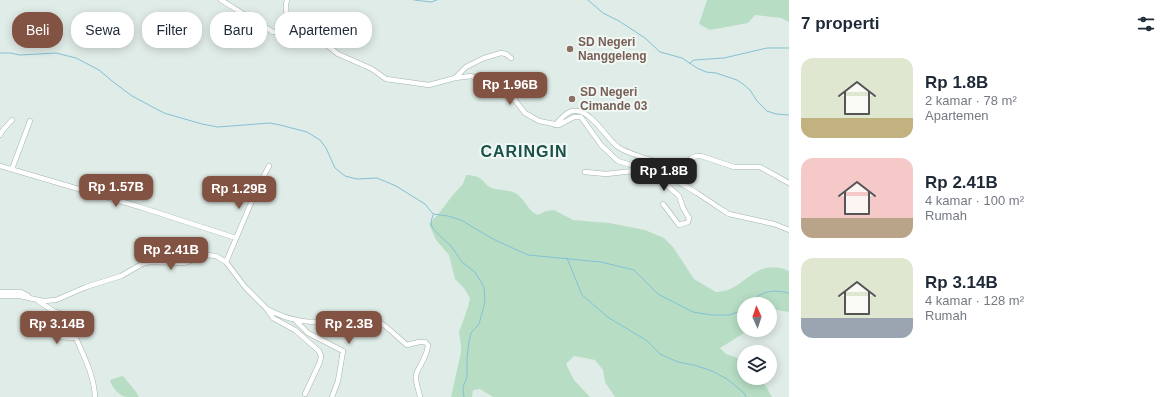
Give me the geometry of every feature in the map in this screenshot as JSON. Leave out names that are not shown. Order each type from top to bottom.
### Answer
[{"type":"street","points":[[221,0],[270,31],[275,32]]},
{"type":"street","points":[[286,12],[287,0]]},
{"type":"street","points":[[330,48],[338,54],[372,69],[382,77],[391,81],[431,85],[455,78],[471,76],[490,83],[510,94],[525,112],[540,121],[561,125],[574,117],[581,116],[607,152],[618,161],[644,170],[664,174],[729,214],[769,223],[789,230]]},
{"type":"street","points":[[455,78],[466,67],[484,58],[501,53],[506,54],[511,58]]},
{"type":"street","points":[[555,125],[566,114],[578,110],[583,112],[619,148],[682,168],[688,165],[691,158],[697,156],[734,167],[760,166],[789,183]]},
{"type":"street","points":[[0,135],[12,120]]},
{"type":"street","points":[[12,169],[30,121]]},
{"type":"street","points":[[0,166],[140,207],[236,238]]},
{"type":"street","points":[[226,262],[257,189],[269,166]]},
{"type":"street","points":[[585,172],[606,174],[644,170]]},
{"type":"street","points":[[656,173],[661,180],[679,196],[683,208],[689,218],[688,222],[679,225],[663,204]]},
{"type":"street","points":[[0,292],[21,292],[43,301],[56,300],[86,287],[121,276],[142,264],[150,262],[184,263],[210,255],[219,257],[226,262],[249,292],[266,308],[273,318],[295,330],[320,353],[320,362],[305,394]]},
{"type":"street","points":[[0,296],[28,296]]},
{"type":"street","points":[[34,298],[55,312],[66,314],[64,322],[50,330],[50,333],[57,337],[76,338],[88,366],[94,386],[95,397]]},
{"type":"street","points":[[266,308],[288,319],[296,321],[329,321],[353,316],[367,316],[376,319],[408,345],[425,342],[428,347],[416,377],[420,397]]},
{"type":"street","points":[[296,321],[308,333],[343,351],[338,381],[332,397]]},
{"type":"green space","points":[[707,0],[789,0],[789,22],[781,18],[755,15],[748,23],[710,30],[699,24]]},
{"type":"green space","points":[[466,175],[472,175],[478,177],[492,188],[511,191],[518,195],[532,211],[538,215],[546,211],[554,210],[573,220],[609,223],[645,230],[664,238],[673,247],[694,279],[716,292],[735,287],[758,271],[767,268],[777,268],[789,271],[789,312],[777,310],[777,297],[737,297],[738,337],[720,348],[726,354],[737,358],[737,385],[765,385],[772,397],[615,397],[605,382],[603,370],[595,360],[574,356],[566,364],[574,380],[590,397],[493,397],[480,389],[473,390],[472,397],[451,397],[461,352],[459,332],[470,298],[464,288],[455,279],[449,255],[436,240],[429,224],[463,184]]},
{"type":"green space","points":[[122,376],[139,397],[126,397],[121,395],[116,390],[110,380]]},
{"type":"waterway","points":[[414,0],[431,2],[437,0]]},
{"type":"waterway","points":[[588,0],[603,13],[619,21],[645,38],[660,52],[682,58],[706,72],[716,73],[737,80],[750,90],[757,101],[767,111],[776,114],[789,115]]},
{"type":"waterway","points":[[690,63],[694,60],[724,58],[767,48],[789,48]]},
{"type":"waterway","points":[[0,53],[20,55],[56,53],[76,58],[99,70],[132,96],[164,113],[202,124],[218,127],[270,123],[307,132],[320,140],[326,148],[335,168],[345,176],[357,179],[377,178],[396,186],[425,204],[433,214],[461,220],[493,239],[528,255],[601,262],[634,270],[658,294],[693,312],[712,315],[729,315],[737,312]]},
{"type":"waterway","points":[[433,215],[431,222],[432,227],[451,246],[462,262],[475,272],[484,287],[485,302],[479,324],[471,333],[469,342],[467,377],[463,387],[464,397]]},
{"type":"waterway","points":[[567,258],[582,295],[609,318],[646,340],[660,354],[678,362],[712,371],[727,379],[744,393],[746,397]]},
{"type":"waterway","points":[[757,297],[772,291],[789,293]]},
{"type":"place","name":"SD Negeri Nanggeleng","points":[[570,49]]},
{"type":"place","name":"SD Negeri Cimande 03","points":[[572,99]]},
{"type":"district","name":"CARINGIN","points":[[524,151]]}]
